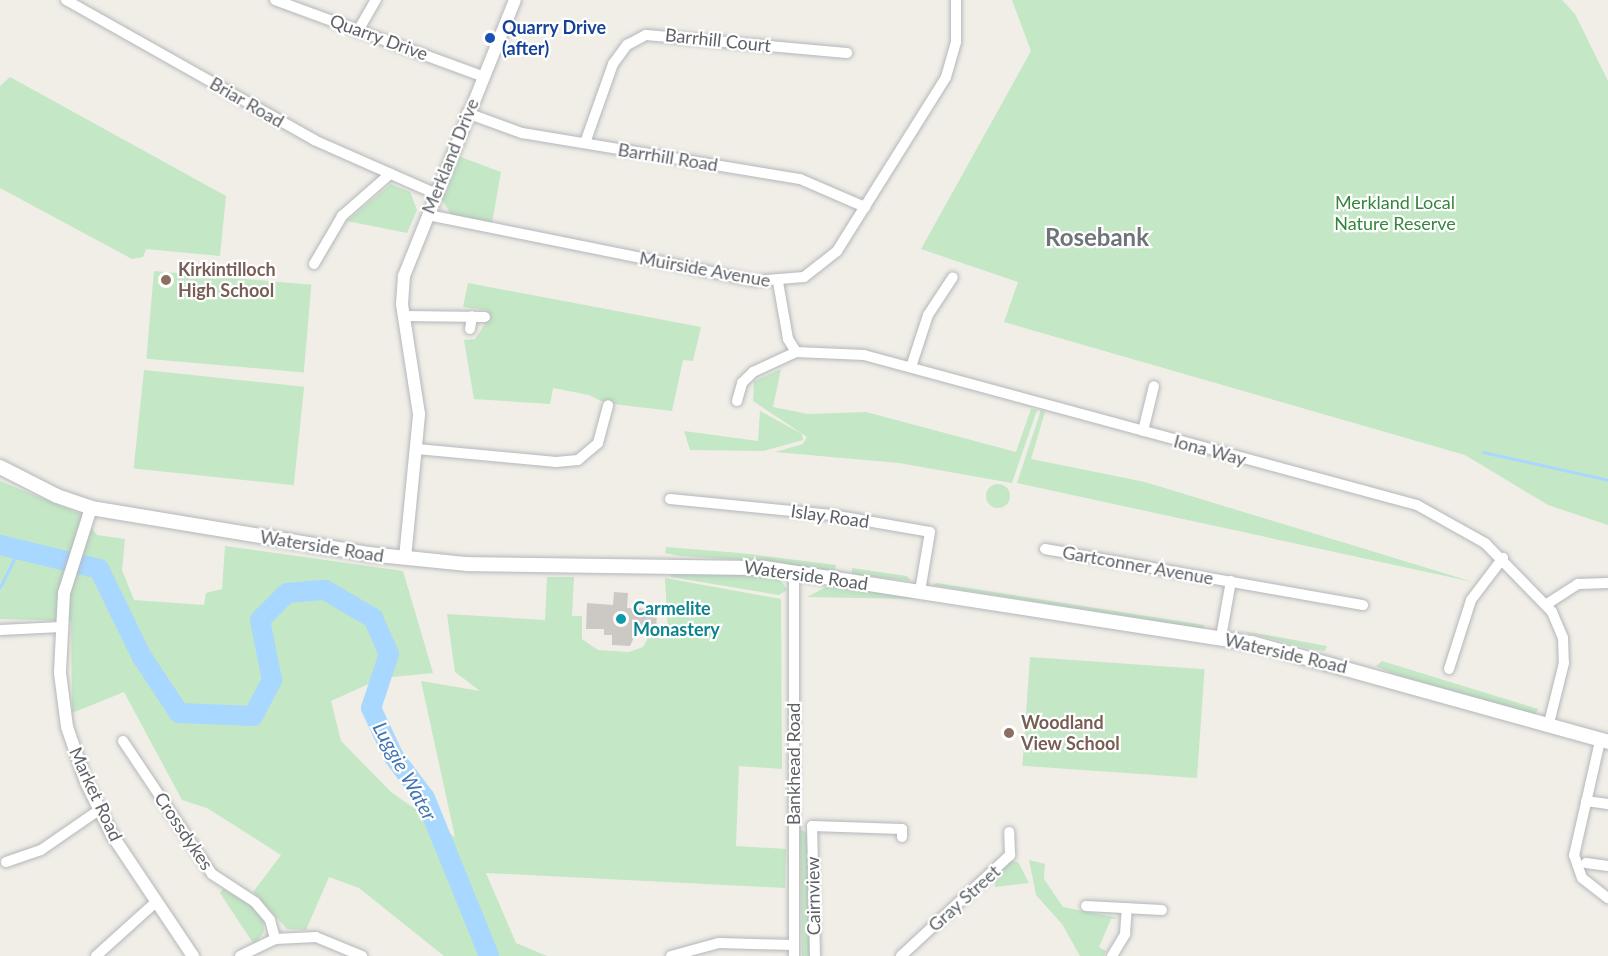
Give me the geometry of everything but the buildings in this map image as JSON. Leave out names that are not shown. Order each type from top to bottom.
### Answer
[{"type":"main road","name":"Waterside Road","points":[[0,467],[57,496],[91,508],[405,558],[467,564],[704,564],[794,572],[1221,638],[1313,656],[1604,742]]},
{"type":"street","name":"Briar Road","points":[[66,0],[314,140],[434,193]]},
{"type":"street","name":"Quarry Drive","points":[[274,0],[359,29],[482,76]]},
{"type":"street","points":[[359,29],[376,0]]},
{"type":"street","name":"Merkland Drive","points":[[405,558],[417,449],[417,391],[404,316],[404,276],[428,215],[434,193],[514,0]]},
{"type":"street","name":"Muirside Avenue","points":[[428,215],[778,282],[804,276],[826,263],[865,207],[950,68],[956,42],[956,0]]},
{"type":"street","name":"Barrhill Court","points":[[585,143],[614,64],[627,45],[646,35],[847,53]]},
{"type":"street","name":"Barrhill Road","points":[[468,113],[522,133],[800,179],[865,207]]},
{"type":"street","points":[[314,264],[342,216],[390,174]]},
{"type":"street","points":[[911,367],[928,315],[953,277]]},
{"type":"street","points":[[778,282],[788,339],[796,352]]},
{"type":"street","points":[[404,316],[485,317]]},
{"type":"street","points":[[470,329],[472,316]]},
{"type":"street","name":"Iona Way","points":[[737,401],[742,383],[753,372],[796,352],[864,355],[1401,499],[1465,530],[1503,558],[1547,604],[1564,648],[1562,679],[1548,727]]},
{"type":"street","points":[[1143,431],[1154,386]]},
{"type":"street","points":[[417,449],[556,462],[578,460],[598,443],[608,405]]},
{"type":"street","name":"Islay Road","points":[[670,499],[811,512],[930,532],[920,591]]},
{"type":"street","name":"Market Road","points":[[91,508],[70,569],[61,627],[60,673],[67,727],[99,810],[156,902],[193,956]]},
{"type":"street","name":"Gartconner Avenue","points":[[1045,549],[1363,605]]},
{"type":"street","points":[[1449,669],[1471,600],[1503,558]]},
{"type":"street","name":"Bankhead Road","points":[[794,572],[794,950]]},
{"type":"street","name":"Gartconner Avenue","points":[[1221,638],[1232,581]]},
{"type":"street","points":[[1547,604],[1578,584],[1608,583]]},
{"type":"street","points":[[0,630],[61,627]]},
{"type":"street","name":"Crossdykes","points":[[123,741],[212,874],[255,902],[270,920],[275,939]]},
{"type":"street","points":[[1604,742],[1586,801],[1576,864],[1582,878],[1608,898]]},
{"type":"street","points":[[1586,801],[1608,804]]},
{"type":"street","points":[[6,862],[41,850],[99,810]]},
{"type":"street","name":"Cairnview","points":[[815,956],[812,826],[902,829],[902,837]]},
{"type":"street","name":"Gray Street","points":[[901,956],[1010,855],[1009,832]]},
{"type":"street","points":[[1586,863],[1608,866]]},
{"type":"street","points":[[96,956],[156,902]]},
{"type":"street","points":[[1086,906],[1162,910]]},
{"type":"street","points":[[1112,956],[1125,934],[1127,908]]},
{"type":"street","points":[[240,956],[275,939],[316,938],[362,956]]},
{"type":"street","points":[[672,956],[719,943],[794,950]]},
{"type":"green space","name":"Merkland Local Nature Reserve","points":[[1012,0],[1562,0],[1575,14],[1608,81],[1608,525],[1548,505],[1465,455],[1004,322],[1018,282],[921,249],[1031,51]]},
{"type":"green space","points":[[10,77],[226,196],[220,256],[146,249],[143,257],[132,259],[0,188],[0,86]]},
{"type":"green space","points":[[458,156],[501,172],[492,223],[452,216],[441,198]]},
{"type":"green space","points":[[391,184],[410,192],[417,210],[407,233],[347,221]]},
{"type":"green space","points":[[154,271],[311,285],[304,372],[146,359]]},
{"type":"green space","points":[[468,283],[701,327],[693,361],[683,360],[672,411],[605,403],[589,395],[553,388],[550,404],[474,399],[464,340],[475,339],[485,324],[486,310],[463,307]]},
{"type":"green space","points":[[781,369],[773,407],[808,414],[866,412],[1016,452],[1031,409],[1037,410],[1012,483],[899,463],[775,452],[803,444],[807,437],[753,401],[754,381]]},
{"type":"green space","points":[[144,370],[304,387],[294,485],[134,468]]},
{"type":"green space","points":[[1041,410],[1045,412],[1031,459],[1145,482],[1473,582],[1017,483]]},
{"type":"green space","points":[[760,411],[802,434],[803,440],[763,451],[690,450],[684,431],[758,441]]},
{"type":"green space","points":[[0,481],[81,514],[97,535],[125,539],[122,570],[134,600],[204,605],[206,593],[222,589],[225,546],[403,571],[433,673],[382,678],[331,701],[341,741],[391,792],[455,837],[421,681],[480,691],[455,672],[447,614],[545,620],[547,577],[574,577],[572,616],[582,616],[582,639],[598,650],[629,652],[643,647],[650,634],[668,632],[665,578],[781,599],[782,769],[739,766],[736,846],[786,849],[785,888],[486,873],[516,943],[547,956],[444,956],[359,888],[329,877],[306,930],[287,929],[253,892],[281,855],[207,808],[182,800],[124,692],[72,713],[71,621],[0,619]]},
{"type":"green space","points":[[998,484],[1003,485],[1009,491],[1009,501],[1003,507],[998,508],[993,507],[987,501],[986,496],[987,491],[993,485]]},
{"type":"green space","points":[[666,547],[740,553],[836,565],[835,572],[759,561],[680,556],[665,553]]},
{"type":"green space","points":[[852,568],[907,576],[911,581],[852,574]]},
{"type":"green space","points":[[671,572],[768,574],[780,579],[787,590],[779,595],[671,577]]},
{"type":"green space","points":[[937,583],[1204,625],[1204,629],[932,585]]},
{"type":"green space","points":[[828,586],[915,597],[915,599],[807,597]]},
{"type":"green space","points":[[1240,631],[1327,646],[1325,651],[1311,649]]},
{"type":"green space","points":[[1030,657],[1205,669],[1197,778],[1022,766]]},
{"type":"green space","points":[[1382,661],[1538,709],[1535,716],[1391,673],[1376,666]]},
{"type":"green space","points":[[800,829],[808,834],[811,956],[802,956]]},
{"type":"green space","points":[[1029,860],[1045,864],[1044,879],[1063,907],[1119,918],[1111,919],[1099,947],[1106,951],[1104,956],[1080,956],[1062,924],[1036,895]]},
{"type":"green space","points":[[1010,861],[1018,862],[1029,883],[995,887],[994,876]]},
{"type":"green space","points":[[223,889],[251,905],[263,918],[264,932],[258,940],[253,943],[220,893]]},
{"type":"waterway","points":[[1483,452],[1608,480]]},
{"type":"waterway","name":"Luggie Water","points":[[0,545],[99,569],[142,657],[179,713],[253,716],[272,680],[260,620],[287,593],[325,590],[373,618],[389,654],[371,708],[394,757],[425,798],[489,956]]},
{"type":"waterway","points":[[0,587],[18,551]]},
{"type":"place","name":"Quarry Drive (after)","points":[[490,38]]},
{"type":"place","name":"Kirkintilloch High School","points":[[166,280]]},
{"type":"place","name":"Carmelite Monastery","points":[[621,619]]},
{"type":"place","name":"Woodland View School","points":[[1009,733]]},
{"type":"district","name":"Rosebank","points":[[1097,237]]}]
